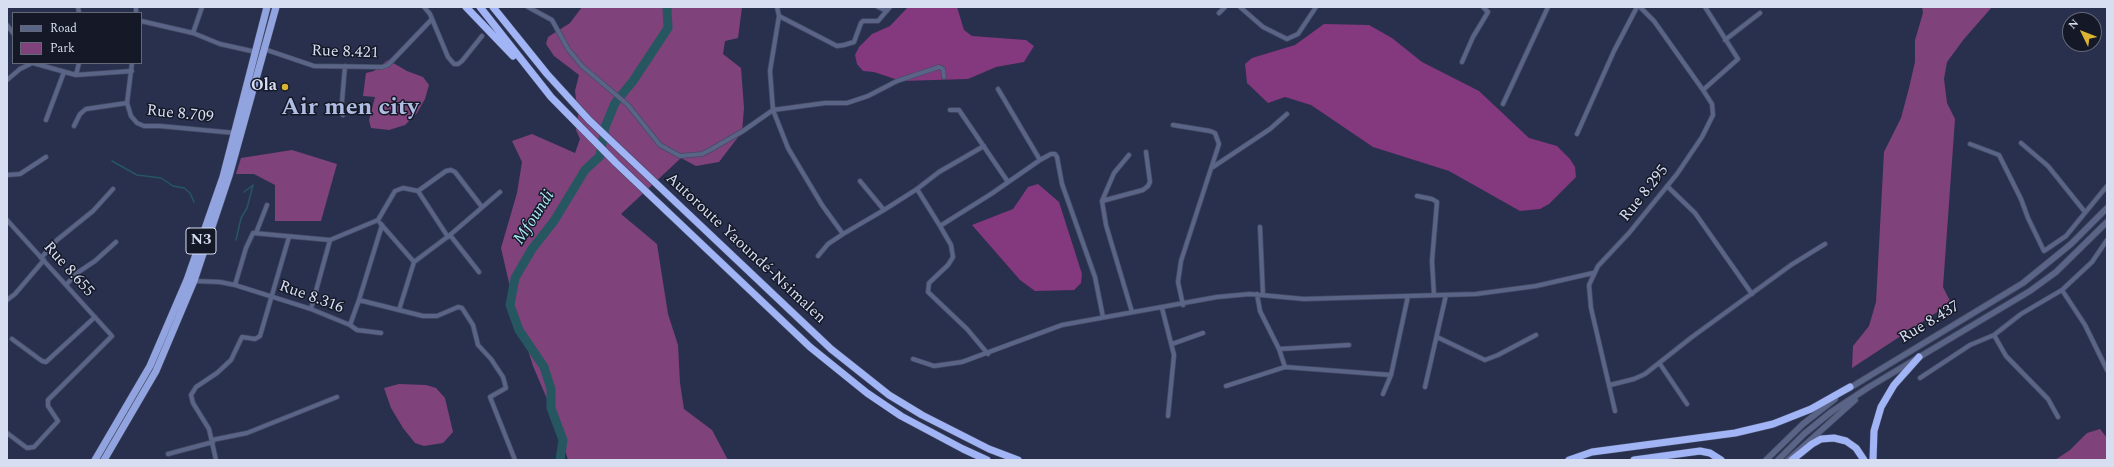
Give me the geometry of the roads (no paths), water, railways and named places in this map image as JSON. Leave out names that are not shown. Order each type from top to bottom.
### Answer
[{"type":"highway","name":"N3","points":[[95,460],[150,366],[171,319],[211,214],[235,134],[267,7]]},
{"type":"highway","name":"N3","points":[[104,460],[156,371],[194,281],[227,183],[276,7]]},
{"type":"highway","points":[[466,7],[551,97]]},
{"type":"highway","name":"Autoroute Yaoundé-Nsimalen","points":[[480,7],[551,97],[616,163],[810,347],[837,370],[901,416],[987,460]]},
{"type":"highway","name":"Autoroute Yaoundé-Nsimalen","points":[[493,7],[547,74],[589,120],[625,156],[856,371],[922,415],[989,449],[1018,460]]},
{"type":"highway","points":[[498,7],[522,42]]},
{"type":"highway","points":[[1874,460],[1874,431],[1880,407],[1894,385],[1919,357]]},
{"type":"highway","points":[[1569,460],[1592,452],[1735,433],[1773,424],[1811,409],[1850,387]]},
{"type":"highway","points":[[1792,460],[1812,444],[1822,439],[1834,438],[1846,441],[1856,448],[1864,460]]},
{"type":"highway","points":[[1634,460],[1700,451],[1710,453],[1721,460]]},
{"type":"main road","name":"Rue 8.437","points":[[1764,460],[1803,424],[1850,387],[2023,283],[2071,244],[2107,208]]},
{"type":"main road","name":"Rue 8.437","points":[[1778,460],[1804,434],[1831,412],[1869,387],[2030,291],[2056,272],[2107,222]]},
{"type":"main road","points":[[1788,460],[1869,387]]},
{"type":"street","points":[[193,33],[202,7]]},
{"type":"street","points":[[424,7],[432,19],[448,58],[454,64],[458,64],[462,61],[482,36]]},
{"type":"street","points":[[528,7],[552,20],[573,55],[582,66],[628,105],[660,145],[680,156],[702,154],[743,131],[773,110],[825,103],[847,103],[868,96],[897,81],[939,67],[943,69],[944,77]]},
{"type":"street","points":[[777,7],[779,16],[770,71],[773,110],[788,148],[822,205],[843,234]]},
{"type":"street","points":[[779,16],[837,46],[844,46],[854,42],[860,23],[863,21],[878,21],[888,9],[878,7]]},
{"type":"street","points":[[1219,13],[1225,7]]},
{"type":"street","points":[[1240,7],[1263,27],[1287,39],[1298,34],[1316,7]]},
{"type":"street","points":[[1462,62],[1473,37],[1488,12],[1483,7]]},
{"type":"street","points":[[1503,104],[1548,7]]},
{"type":"street","points":[[1577,134],[1614,51],[1640,8],[1649,7]]},
{"type":"street","points":[[1703,90],[1737,62],[1737,55],[1725,40],[1705,7]]},
{"type":"street","name":"Rue 8.295","points":[[1615,411],[1589,291],[1594,273],[1668,186],[1690,155],[1713,115],[1712,104],[1703,90],[1640,8]]},
{"type":"street","points":[[1725,40],[1760,13]]},
{"type":"street","name":"Rue 8.421","points":[[264,49],[305,64],[385,66],[432,19]]},
{"type":"street","points":[[142,21],[193,33],[220,44],[256,52]]},
{"type":"street","points":[[7,80],[20,69],[30,64]]},
{"type":"street","points":[[36,64],[76,75],[132,71]]},
{"type":"street","points":[[76,75],[79,64]]},
{"type":"street","name":"Rue 8.709","points":[[132,64],[127,103],[131,116],[137,123],[144,126],[160,126],[235,134]]},
{"type":"street","points":[[343,115],[345,66]]},
{"type":"street","points":[[46,120],[64,72]]},
{"type":"street","points":[[998,89],[1040,160]]},
{"type":"street","points":[[74,126],[80,114],[86,109],[127,103]]},
{"type":"street","points":[[950,110],[959,110],[1008,182]]},
{"type":"street","points":[[1213,168],[1270,129],[1287,114]]},
{"type":"street","points":[[1173,125],[1215,133],[1219,144],[1213,168],[1181,261],[1178,282],[1183,305]]},
{"type":"street","points":[[2021,143],[2048,166],[2085,212]]},
{"type":"street","points":[[1970,144],[1999,155],[2021,198],[2028,218],[2044,251],[2066,236],[2107,186]]},
{"type":"street","points":[[818,256],[828,244],[843,234],[884,210],[940,172],[984,146]]},
{"type":"street","points":[[1102,201],[1143,190],[1148,186],[1150,182],[1146,152]]},
{"type":"street","points":[[940,226],[1040,160],[1051,154],[1055,154],[1057,157],[1062,184],[1095,277],[1103,317]]},
{"type":"street","points":[[1129,155],[1114,173],[1102,201],[1106,224],[1132,312]]},
{"type":"street","points":[[7,175],[20,174],[46,156]]},
{"type":"street","points":[[418,191],[446,171],[452,170],[482,208]]},
{"type":"street","points":[[860,181],[884,210]]},
{"type":"street","points":[[1668,186],[1695,213],[1752,294]]},
{"type":"street","points":[[235,285],[251,235],[256,233],[330,240],[378,220],[395,191],[403,188],[418,191],[449,236],[479,272]]},
{"type":"street","points":[[7,300],[16,294],[42,259],[113,189]]},
{"type":"street","points":[[917,189],[951,245],[953,257],[948,265],[929,283],[928,292],[967,328],[988,354]]},
{"type":"street","points":[[399,310],[414,262],[449,236],[500,192]]},
{"type":"street","points":[[1417,196],[1432,199],[1437,202],[1432,262],[1434,295]]},
{"type":"street","points":[[256,233],[267,205]]},
{"type":"street","name":"Rue 8.655","points":[[7,220],[112,336],[48,400],[48,406],[58,421],[34,447],[27,448],[7,433]]},
{"type":"street","points":[[378,220],[414,262]]},
{"type":"street","points":[[359,300],[382,225]]},
{"type":"street","points":[[1260,227],[1260,311],[1279,349],[1284,368]]},
{"type":"street","points":[[216,460],[212,441],[191,395],[196,386],[217,373],[230,360],[242,337],[254,339],[260,336],[289,237]]},
{"type":"street","points":[[311,309],[330,240]]},
{"type":"street","points":[[1920,378],[1970,345],[1994,335],[2021,314],[2062,290],[2077,278],[2107,240]]},
{"type":"street","points":[[66,285],[77,273],[95,261],[116,242]]},
{"type":"street","points":[[1610,385],[1634,379],[1660,364],[1692,337],[1803,256],[1825,244]]},
{"type":"street","points":[[2101,249],[2107,252]]},
{"type":"street","points":[[913,359],[928,364],[941,366],[962,362],[988,354],[1062,325],[1132,312],[1183,305],[1217,297],[1260,295],[1304,298],[1476,294],[1536,286],[1594,273]]},
{"type":"street","name":"Rue 8.316","points":[[194,281],[220,282],[235,285],[311,309],[350,325],[359,300],[430,316],[458,307],[465,312],[473,325],[478,345],[491,359],[503,377],[506,388],[490,397],[515,460]]},
{"type":"street","points":[[2062,290],[2085,325],[2107,370]]},
{"type":"street","points":[[1425,387],[1446,295]]},
{"type":"street","points":[[1383,394],[1390,375],[1408,296]]},
{"type":"street","points":[[1162,308],[1174,355],[1168,416]]},
{"type":"street","points":[[12,339],[46,362],[95,317]]},
{"type":"street","points":[[350,325],[360,331],[381,333]]},
{"type":"street","points":[[1172,344],[1203,333]]},
{"type":"street","points":[[1437,337],[1485,360],[1498,355],[1536,335]]},
{"type":"street","points":[[1994,335],[2006,356],[2048,399],[2058,417]]},
{"type":"street","points":[[1279,349],[1349,345]]},
{"type":"street","points":[[1660,364],[1687,404]]},
{"type":"street","points":[[1226,386],[1284,368],[1390,375]]},
{"type":"street","points":[[168,454],[212,441],[247,433],[337,397]]},
{"type":"waterway","name":"Mfoundi","points":[[560,460],[563,440],[551,408],[551,389],[544,367],[519,330],[510,305],[515,278],[532,249],[554,221],[585,170],[600,156],[605,127],[615,103],[633,81],[668,28],[667,7]]},
{"type":"waterway","points":[[112,161],[137,175],[161,178],[173,186],[184,188],[190,193],[194,202]]},
{"type":"waterway","points":[[236,240],[241,218],[247,208],[253,185]]},
{"type":"waterway","points":[[244,192],[252,186]]},
{"type":"place","name":"Ola","points":[[285,87]]},
{"type":"district","name":"Air men city","points":[[350,109]]}]
